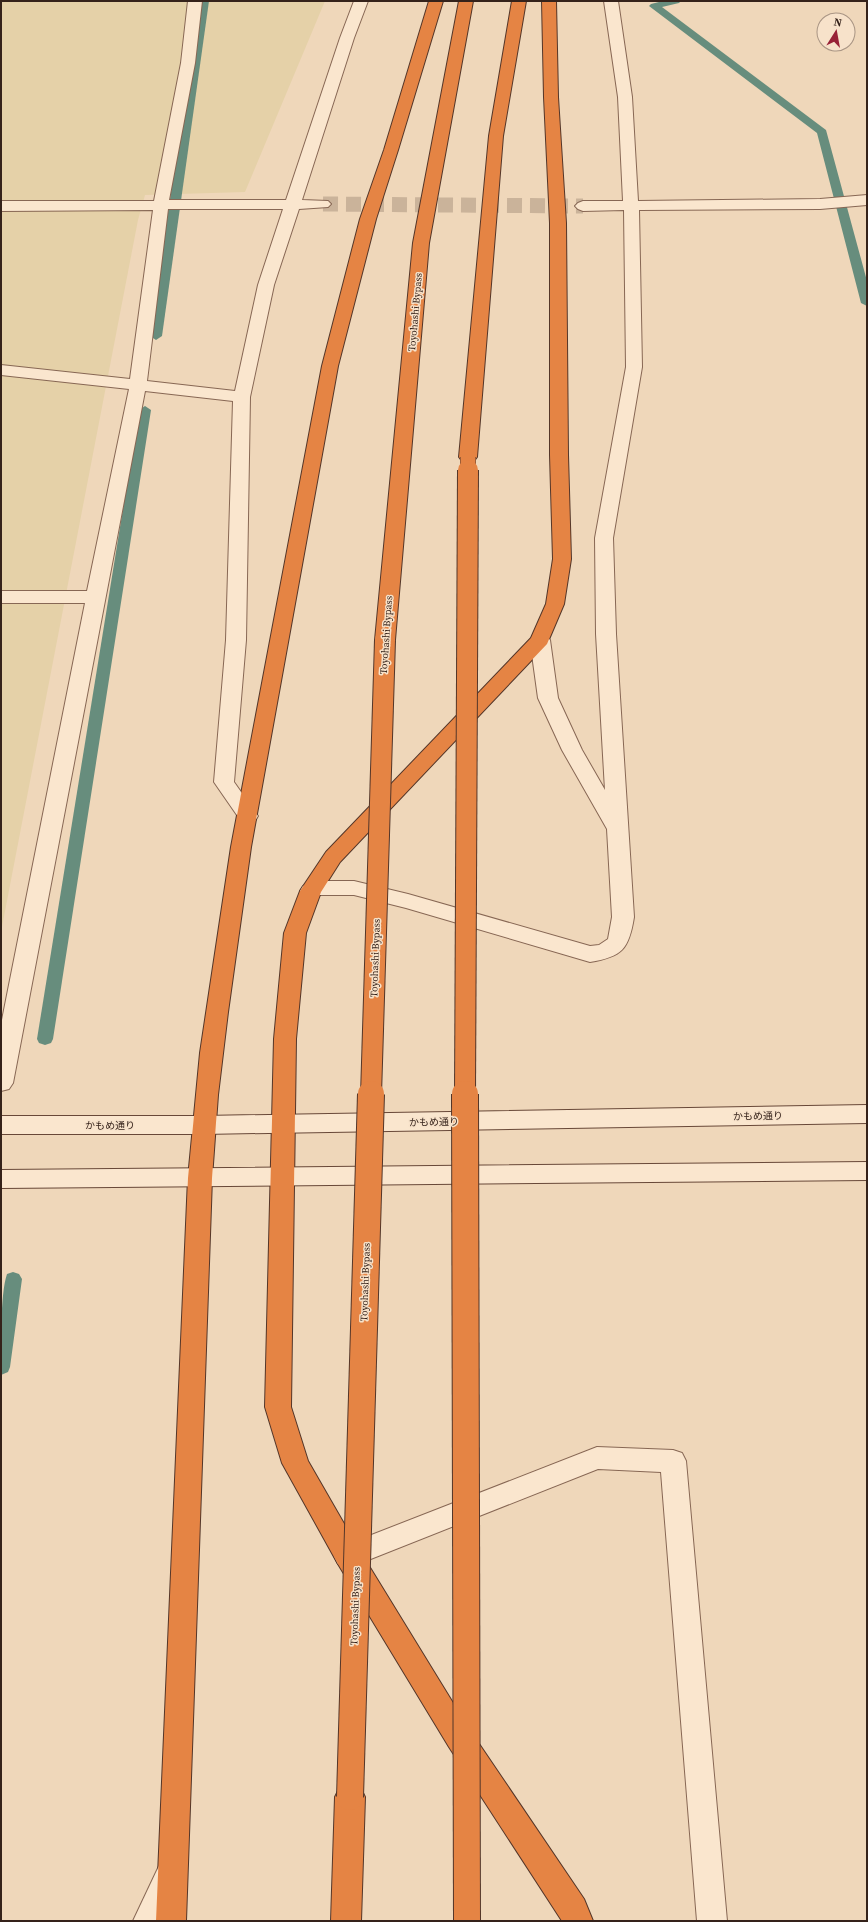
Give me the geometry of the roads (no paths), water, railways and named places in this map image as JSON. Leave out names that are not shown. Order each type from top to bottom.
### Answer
[{"type":"highway","points":[[171,1921],[203,1125],[241,847],[248,816],[330,366],[368,219],[391,150],[436,1]]},
{"type":"highway","name":"Toyohashi Bypass","points":[[346,1921],[385,640],[421,244],[466,1]]},
{"type":"highway","points":[[467,1921],[464,1222],[468,457],[496,136],[519,1]]},
{"type":"highway","points":[[549,1],[551,96],[558,223],[559,455],[562,559],[555,604],[540,640],[333,858],[311,891],[295,933],[285,1039],[278,1407],[295,1463],[348,1556],[459,1738],[573,1910],[578,1921]]},
{"type":"street","points":[[1,1083],[4,1055],[138,385],[161,205],[188,63],[195,1]]},
{"type":"street","points":[[248,816],[224,782],[236,640],[242,397],[266,285],[291,204],[361,1]]},
{"type":"street","points":[[311,891],[316,888],[354,888],[408,900],[590,954],[606,952],[619,941],[623,917],[606,634],[604,538],[634,366],[631,205],[626,97],[611,1]]},
{"type":"street","points":[[583,206],[820,204],[865,200]]},
{"type":"street","points":[[1,206],[323,204]]},
{"type":"street","points":[[1,370],[242,397]]},
{"type":"street","points":[[1,597],[95,597]]},
{"type":"street","points":[[540,640],[548,698],[572,750],[618,829]]},
{"type":"street","name":"かもめ通り","points":[[1,1125],[283,1124],[867,1114]]},
{"type":"street","points":[[1,1179],[867,1171]]},
{"type":"street","points":[[348,1556],[597,1458],[674,1461],[712,1921]]},
{"type":"street","points":[[148,1921],[173,1869]]},
{"type":"waterway","points":[[156,336],[204,1]]},
{"type":"waterway","points":[[676,1],[654,6],[822,132],[867,303]]},
{"type":"waterway","points":[[45,1039],[145,410]]},
{"type":"waterway","points":[[1,1367],[13,1279]]},
{"type":"tunnel","points":[[323,204],[583,206]]}]
